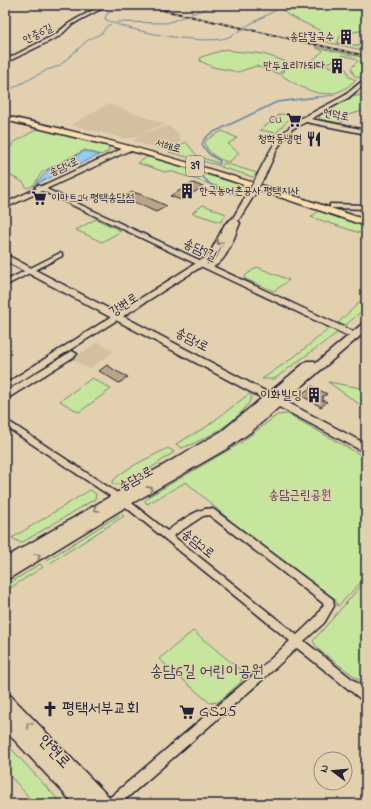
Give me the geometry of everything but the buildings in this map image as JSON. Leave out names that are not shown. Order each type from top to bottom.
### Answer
[{"type":"main road","name":"서해로","points":[[5,117],[129,147],[202,168],[348,214],[366,218]]},
{"type":"main road","name":"서해로","points":[[5,117],[67,128],[126,142],[333,206],[366,223]]},
{"type":"main road","name":"송담4로","points":[[5,202],[129,147]]},
{"type":"main road","name":"송담4로","points":[[5,206],[39,188]]},
{"type":"main road","points":[[333,206],[366,208]]},
{"type":"main road","points":[[348,214],[366,208]]},
{"type":"main road","name":"송담1로","points":[[5,252],[33,270]]},
{"type":"main road","name":"송담1로","points":[[5,257],[33,270],[276,397],[366,442]]},
{"type":"main road","points":[[276,397],[366,317]]},
{"type":"main road","points":[[276,397],[366,326]]},
{"type":"main road","name":"송담1로","points":[[276,397],[366,450]]},
{"type":"main road","name":"송담3로","points":[[5,564],[121,499],[224,445],[248,428],[276,397]]},
{"type":"main road","name":"송담3로","points":[[5,576],[121,499]]},
{"type":"main road","name":"안현로","points":[[5,700],[104,804]]},
{"type":"main road","name":"안현로","points":[[5,719],[85,804]]},
{"type":"street","name":"안중6길","points":[[5,62],[58,35],[69,25],[98,9],[111,5]]},
{"type":"street","name":"강변로","points":[[5,397],[124,317],[205,265],[220,258],[236,224],[236,218],[251,194],[280,139],[290,128],[303,119],[346,96],[366,80]]},
{"type":"street","name":"현덕로","points":[[303,119],[366,132]]},
{"type":"street","name":"송담9길","points":[[39,188],[348,332]]},
{"type":"street","points":[[5,284],[60,255]]},
{"type":"street","name":"강변로","points":[[5,388],[124,317]]},
{"type":"street","name":"송담2로","points":[[5,422],[121,499],[366,697]]},
{"type":"street","points":[[111,804],[210,720],[297,642],[320,620],[329,606],[329,602],[210,511],[200,514],[167,535]]},
{"type":"shaded area","points":[[108,104],[165,124],[133,138],[122,138],[71,125]]},
{"type":"shaded area","points":[[168,126],[178,132],[181,141],[168,149],[161,150],[133,141],[143,133]]},
{"type":"shaded area","points":[[98,342],[112,350],[112,353],[89,369],[72,359]]},
{"type":"green space","points":[[289,5],[331,5],[366,11],[366,30],[341,34],[337,43],[361,46],[366,41],[366,51],[322,41],[324,35],[321,31],[288,15],[282,9]]},
{"type":"green space","points":[[315,47],[366,58],[366,73],[359,78],[354,75],[351,68],[358,61],[354,58],[342,55],[335,60],[326,63],[328,66],[346,69],[349,77],[356,80],[342,90],[325,94],[317,93],[301,87],[281,75],[285,67],[279,74],[256,66],[238,72],[213,67],[200,61],[201,57],[227,49],[263,54],[284,61],[286,64],[297,65],[314,61],[312,61],[323,51]]},
{"type":"green space","points":[[364,94],[366,110],[348,115],[341,123],[319,119],[320,115],[353,97]]},
{"type":"green space","points":[[282,114],[295,117],[288,120],[276,133],[260,130],[278,117],[278,115]]},
{"type":"green space","points":[[39,128],[108,146],[109,151],[101,155],[85,150],[42,172],[34,185],[27,188],[23,182],[5,173],[5,157],[13,143]]},
{"type":"green space","points":[[222,131],[237,138],[228,144],[239,153],[229,162],[215,156],[209,151],[205,144],[206,140]]},
{"type":"green space","points":[[186,142],[197,156],[218,163],[217,165],[169,152]]},
{"type":"green space","points":[[149,156],[246,186],[241,194],[170,171],[165,172],[138,163]]},
{"type":"green space","points":[[224,163],[257,173],[253,177],[221,167]]},
{"type":"green space","points":[[203,205],[226,214],[221,222],[192,213]]},
{"type":"green space","points":[[319,211],[366,226],[366,235],[311,217]]},
{"type":"green space","points":[[96,219],[121,231],[102,242],[76,230]]},
{"type":"green space","points":[[257,267],[289,280],[274,291],[245,279],[245,276]]},
{"type":"green space","points":[[366,296],[366,307],[346,325],[338,323]]},
{"type":"green space","points":[[330,328],[337,333],[274,379],[262,379],[294,357]]},
{"type":"green space","points":[[92,378],[111,389],[79,412],[60,401]]},
{"type":"green space","points":[[328,382],[366,389],[366,409]]},
{"type":"green space","points":[[249,394],[252,397],[247,406],[240,414],[222,428],[202,440],[182,448],[176,444],[206,427]]},
{"type":"green space","name":"송담근린공원","points":[[288,414],[366,458],[366,577],[338,606],[335,599],[247,535],[186,482],[147,504],[145,501],[148,497],[239,444],[277,415]]},
{"type":"green space","points":[[168,448],[174,452],[145,472],[121,484],[112,483],[121,473],[129,468]]},
{"type":"green space","points":[[90,490],[96,494],[95,499],[21,543],[12,538]]},
{"type":"green space","points":[[121,514],[124,516],[50,563],[47,560]]},
{"type":"green space","points":[[40,564],[43,567],[5,591],[5,586]]},
{"type":"green space","points":[[366,580],[366,685],[319,650],[313,641]]},
{"type":"green space","name":"송담6길 어린이공원","points":[[193,631],[243,672],[241,682],[218,702],[210,703],[159,659]]},
{"type":"green space","points":[[5,742],[62,804],[35,804],[5,770]]},
{"type":"water","points":[[85,151],[99,155],[36,184],[48,170]]},
{"type":"waterway","points":[[121,5],[106,15],[105,19],[115,24],[164,36],[200,40],[215,40],[229,37],[285,5]]},
{"type":"waterway","points":[[117,22],[167,23],[216,5]]},
{"type":"waterway","points":[[352,8],[366,11]]},
{"type":"waterway","points":[[5,94],[9,90],[47,70],[59,66],[88,40],[102,33],[107,26],[111,24]]},
{"type":"waterway","points":[[309,98],[335,95]]},
{"type":"waterway","points":[[309,98],[317,97]]},
{"type":"waterway","points":[[219,166],[220,161],[209,154],[202,145],[204,139],[210,134],[277,102],[309,98]]},
{"type":"waterway","points":[[203,177],[213,187],[238,195]]},
{"type":"railway","points":[[140,5],[366,56]]},
{"type":"place","name":"송담칼국수","points":[[346,37]]},
{"type":"place","name":"만두요리가되다","points":[[337,66]]},
{"type":"place","name":"CU","points":[[294,120]]},
{"type":"place","name":"청학동냉면","points":[[314,139]]},
{"type":"place","name":"한국농어촌공사 평택지사","points":[[187,191]]},
{"type":"place","name":"이마트24 평택송담점","points":[[39,198]]},
{"type":"place","name":"이화빌딩","points":[[314,395]]},
{"type":"place","name":"평택서부교회","points":[[50,709]]},
{"type":"place","name":"GS25","points":[[187,712]]}]
